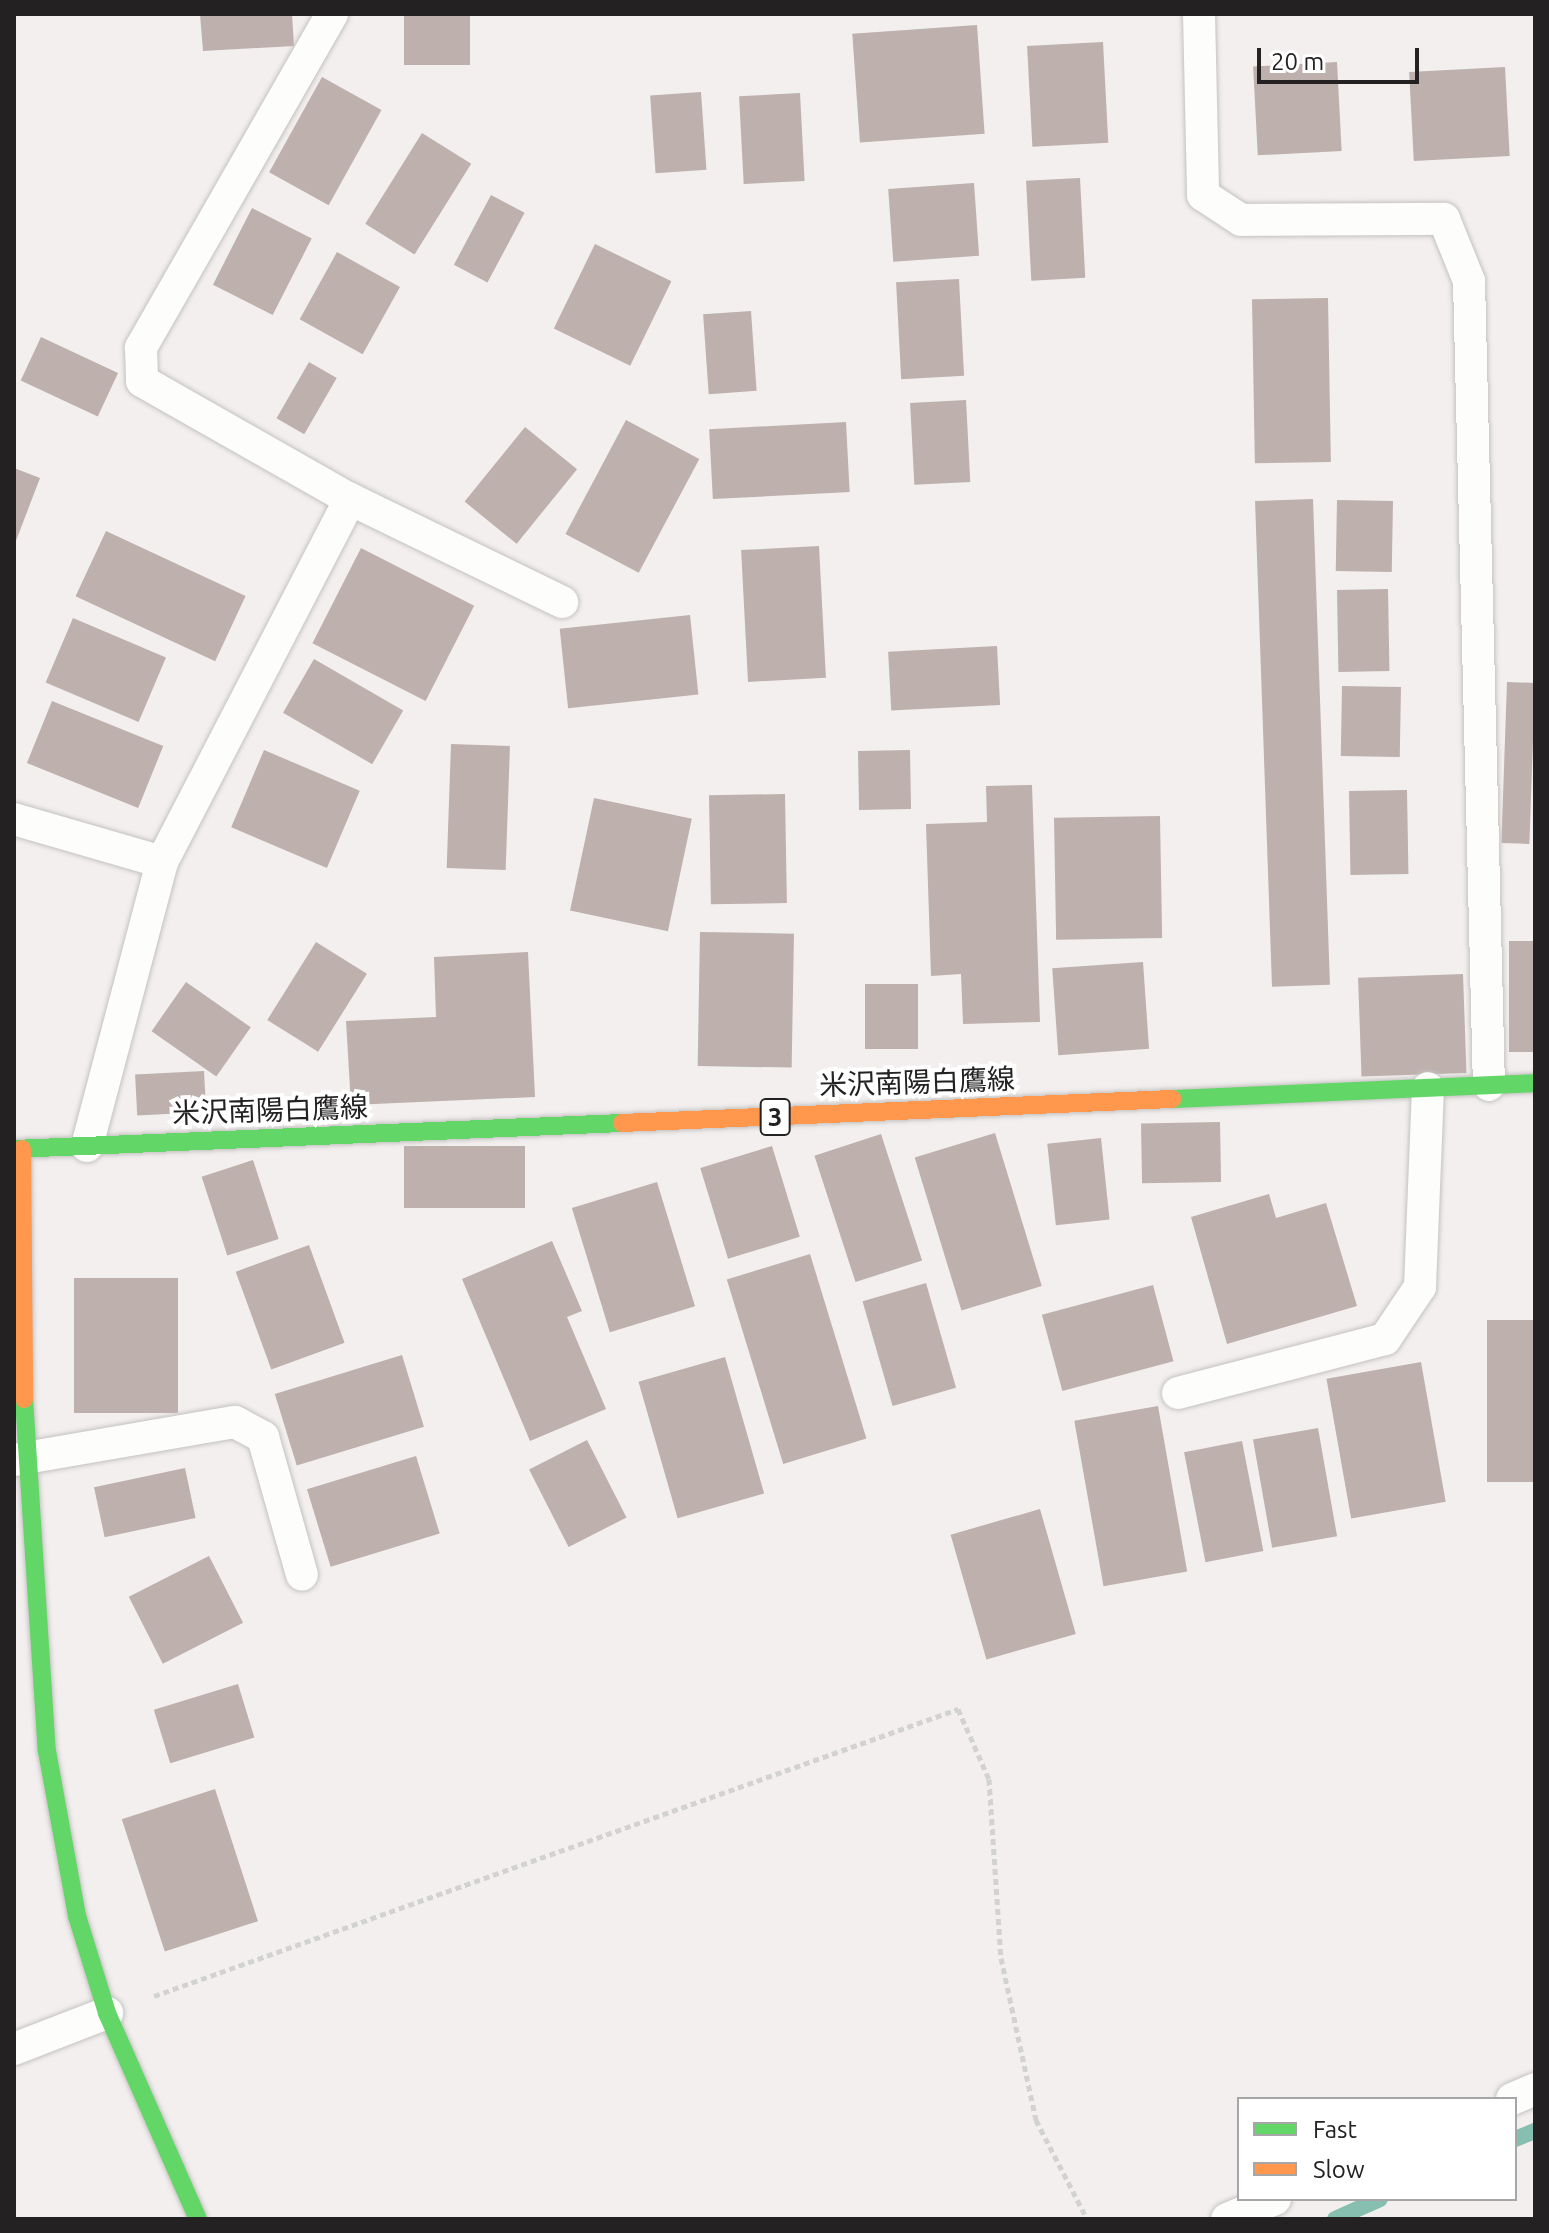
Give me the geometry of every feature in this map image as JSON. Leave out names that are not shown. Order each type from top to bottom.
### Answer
[{"type":"main road","name":"米沢南陽白鷹線","points":[[18,1149],[1535,1083]]},
{"type":"main road","points":[[18,1149],[20,1459],[47,1751],[77,1916],[107,2013],[198,2219]]},
{"type":"lane","points":[[332,14],[141,348],[142,381],[350,499],[562,602]]},
{"type":"lane","points":[[1199,14],[1203,195],[1241,220],[1444,219],[1469,281],[1489,1085]]},
{"type":"lane","points":[[87,1146],[162,862],[350,499]]},
{"type":"lane","points":[[14,819],[162,862]]},
{"type":"lane","points":[[1178,1393],[1385,1339],[1420,1287],[1428,1088]]},
{"type":"lane","points":[[20,1459],[235,1422],[263,1437],[302,1575]]},
{"type":"lane","points":[[14,2049],[107,2013]]},
{"type":"lane","points":[[1517,2097],[1535,2089]]},
{"type":"lane","points":[[1227,2219],[1270,2201]]},
{"type":"path","points":[[107,2013],[958,1709],[989,1779],[1001,1958],[1036,2120],[1087,2219]]},
{"type":"building","points":[[200,14],[292,14],[294,46],[203,51]]},
{"type":"building","points":[[404,14],[470,14],[470,65],[404,65]]},
{"type":"building","points":[[977,25],[985,134],[860,142],[852,34]]},
{"type":"building","points":[[1103,42],[1108,143],[1032,147],[1027,46]]},
{"type":"building","points":[[1337,62],[1342,151],[1258,155],[1253,66]]},
{"type":"building","points":[[1505,67],[1510,156],[1414,161],[1409,72]]},
{"type":"building","points":[[322,77],[381,110],[329,205],[269,172]]},
{"type":"building","points":[[701,92],[706,170],[656,173],[650,96]]},
{"type":"building","points":[[800,93],[805,181],[744,184],[739,96]]},
{"type":"building","points":[[422,133],[471,164],[414,254],[365,224]]},
{"type":"building","points":[[1080,178],[1085,278],[1031,281],[1026,181]]},
{"type":"building","points":[[974,183],[979,256],[893,262],[888,189]]},
{"type":"building","points":[[491,195],[525,213],[487,283],[454,265]]},
{"type":"building","points":[[252,208],[312,238],[273,315],[213,285]]},
{"type":"building","points":[[595,244],[671,281],[630,366],[554,328]]},
{"type":"building","points":[[337,252],[400,287],[363,354],[300,319]]},
{"type":"building","points":[[959,279],[964,376],[901,379],[896,282]]},
{"type":"building","points":[[1328,298],[1331,462],[1255,463],[1252,299]]},
{"type":"building","points":[[751,311],[757,391],[709,394],[703,314]]},
{"type":"building","points":[[41,337],[118,373],[98,416],[21,381]]},
{"type":"building","points":[[309,362],[337,378],[304,434],[276,418]]},
{"type":"building","points":[[966,400],[970,482],[914,485],[910,403]]},
{"type":"building","points":[[626,420],[699,459],[639,573],[565,534]]},
{"type":"building","points":[[846,422],[850,492],[713,499],[709,429]]},
{"type":"building","points":[[525,427],[577,469],[517,544],[465,502]]},
{"type":"building","points":[[14,468],[40,478],[14,546]]},
{"type":"building","points":[[1313,499],[1330,985],[1272,987],[1255,501]]},
{"type":"building","points":[[1337,500],[1393,501],[1392,572],[1336,571]]},
{"type":"building","points":[[106,531],[246,596],[215,661],[76,596]]},
{"type":"building","points":[[819,546],[826,678],[748,682],[741,550]]},
{"type":"building","points":[[361,548],[474,606],[426,701],[312,643]]},
{"type":"building","points":[[1388,589],[1389,671],[1338,672],[1337,590]]},
{"type":"building","points":[[690,615],[698,695],[568,708],[560,629]]},
{"type":"building","points":[[73,618],[166,657],[139,722],[46,682]]},
{"type":"building","points":[[997,646],[1000,705],[891,711],[888,652]]},
{"type":"building","points":[[314,659],[403,710],[372,764],[283,713]]},
{"type":"building","points":[[1507,682],[1535,683],[1529,844],[1501,843]]},
{"type":"building","points":[[1342,686],[1401,687],[1400,757],[1341,756]]},
{"type":"building","points":[[52,701],[163,746],[138,808],[27,763]]},
{"type":"building","points":[[451,744],[510,746],[506,870],[447,868]]},
{"type":"building","points":[[264,750],[360,791],[327,868],[231,827]]},
{"type":"building","points":[[910,750],[911,809],[859,810],[858,751]]},
{"type":"building","points":[[1032,785],[1040,1022],[963,1024],[961,974],[931,976],[926,824],[987,822],[986,786]]},
{"type":"building","points":[[1407,790],[1408,874],[1350,875],[1349,791]]},
{"type":"building","points":[[785,794],[787,903],[711,904],[709,795]]},
{"type":"building","points":[[594,798],[692,819],[668,931],[570,910]]},
{"type":"building","points":[[1160,816],[1162,938],[1056,940],[1054,818]]},
{"type":"building","points":[[700,932],[794,934],[792,1068],[698,1066]]},
{"type":"building","points":[[1509,941],[1535,941],[1535,1052],[1509,1052]]},
{"type":"building","points":[[316,942],[367,974],[318,1052],[267,1020]]},
{"type":"building","points":[[528,952],[535,1097],[351,1105],[346,1021],[436,1017],[434,957]]},
{"type":"building","points":[[1143,962],[1149,1049],[1058,1055],[1052,968]]},
{"type":"building","points":[[1463,974],[1466,1073],[1362,1077],[1358,978]]},
{"type":"building","points":[[186,982],[251,1027],[216,1076],[152,1031]]},
{"type":"building","points":[[865,984],[918,984],[918,1049],[865,1049]]},
{"type":"building","points":[[204,1071],[206,1112],[137,1116],[135,1075]]},
{"type":"building","points":[[1220,1122],[1221,1182],[1142,1183],[1141,1123]]},
{"type":"building","points":[[995,1133],[1042,1286],[961,1311],[915,1158]]},
{"type":"building","points":[[881,1134],[922,1260],[856,1282],[814,1156]]},
{"type":"building","points":[[1101,1138],[1110,1220],[1056,1225],[1047,1144]]},
{"type":"building","points":[[404,1146],[525,1146],[525,1208],[404,1208]]},
{"type":"building","points":[[772,1146],[800,1237],[728,1259],[700,1168]]},
{"type":"building","points":[[253,1160],[279,1239],[227,1256],[202,1177]]},
{"type":"building","points":[[657,1182],[695,1306],[610,1332],[572,1208]]},
{"type":"building","points":[[1269,1194],[1276,1218],[1326,1203],[1357,1306],[1227,1344],[1191,1217]]},
{"type":"building","points":[[552,1241],[582,1311],[567,1317],[606,1409],[530,1441],[462,1279]]},
{"type":"building","points":[[309,1245],[345,1343],[271,1369],[236,1272]]},
{"type":"building","points":[[810,1254],[866,1439],[783,1464],[727,1279]]},
{"type":"building","points":[[74,1278],[178,1278],[178,1413],[74,1413]]},
{"type":"building","points":[[926,1283],[956,1388],[893,1406],[863,1301]]},
{"type":"building","points":[[1153,1285],[1173,1361],[1062,1391],[1042,1315]]},
{"type":"building","points":[[1487,1320],[1535,1320],[1535,1482],[1487,1482]]},
{"type":"building","points":[[402,1355],[424,1427],[297,1466],[275,1394]]},
{"type":"building","points":[[725,1357],[764,1493],[678,1518],[638,1382]]},
{"type":"building","points":[[1421,1362],[1446,1502],[1351,1519],[1326,1379]]},
{"type":"building","points":[[1158,1406],[1187,1571],[1103,1586],[1074,1421]]},
{"type":"building","points":[[1318,1428],[1337,1536],[1272,1548],[1253,1439]]},
{"type":"building","points":[[587,1440],[626,1518],[569,1547],[529,1470]]},
{"type":"building","points":[[1242,1441],[1263,1551],[1205,1562],[1184,1452]]},
{"type":"building","points":[[416,1456],[440,1533],[331,1567],[307,1489]]},
{"type":"building","points":[[185,1468],[196,1518],[105,1537],[94,1487]]},
{"type":"building","points":[[1040,1509],[1076,1634],[986,1660],[951,1535]]},
{"type":"building","points":[[209,1556],[243,1623],[163,1664],[129,1597]]},
{"type":"building","points":[[238,1684],[254,1738],[170,1763],[154,1710]]},
{"type":"building","points":[[215,1789],[258,1921],[165,1951],[122,1819]]},
{"type":"waterway","points":[[1517,2138],[1535,2131]]},
{"type":"waterway","points":[[1335,2219],[1376,2201]]},
{"type":"traffic: fast","points":[[1172,1099],[1535,1083]]},
{"type":"traffic: fast","points":[[14,1149],[622,1123]]},
{"type":"traffic: fast","points":[[24,1399],[47,1751],[77,1916],[107,2013],[198,2219]]},
{"type":"traffic: slow","points":[[622,1123],[1172,1099]]},
{"type":"traffic: slow","points":[[22,1149],[24,1399]]}]
